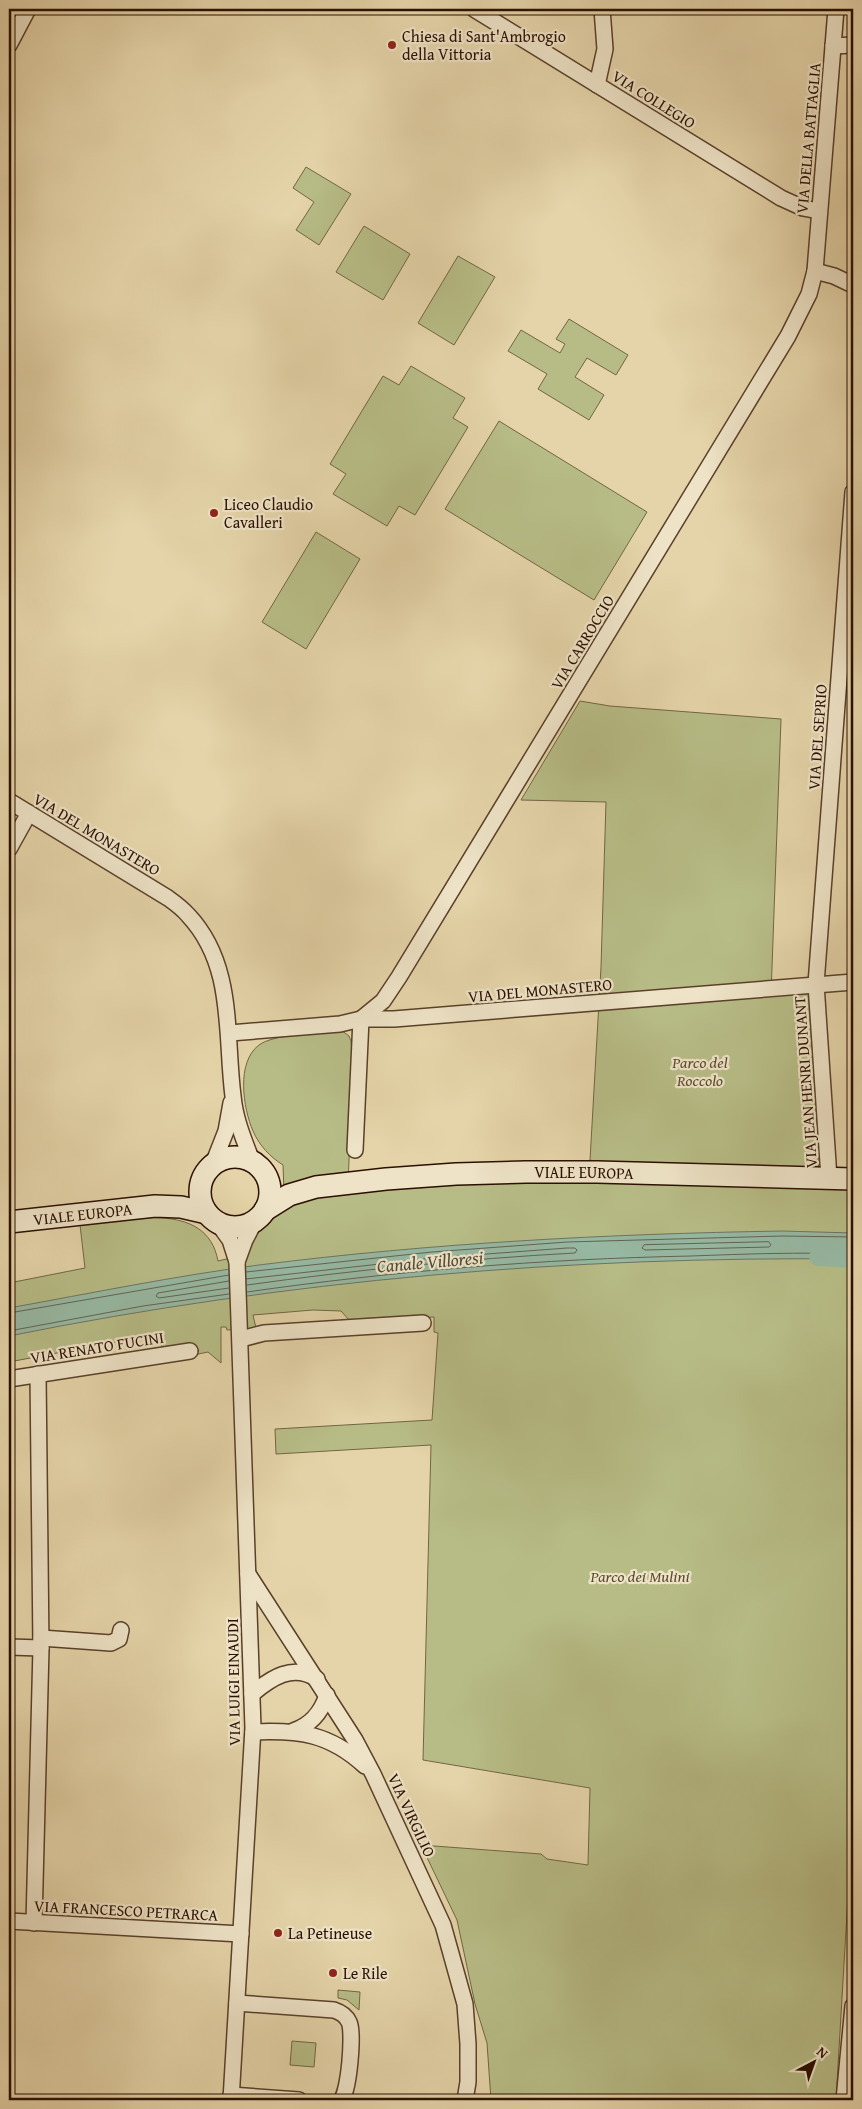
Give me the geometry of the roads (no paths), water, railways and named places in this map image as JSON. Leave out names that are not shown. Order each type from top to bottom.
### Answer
[{"type":"street","points":[[9,45],[28,9]]},
{"type":"street","name":"VIA COLLEGIO","points":[[474,9],[781,198],[803,208],[819,210]]},
{"type":"street","points":[[596,85],[605,49],[602,9]]},
{"type":"street","name":"VIA DELLA BATTAGLIA","points":[[815,271],[836,9]]},
{"type":"street","points":[[833,46],[853,45]]},
{"type":"street","points":[[815,271],[834,276],[853,286]]},
{"type":"street","name":"VIA CARROCCIO","points":[[361,1019],[383,1001],[420,943],[788,336],[809,294],[815,271]]},
{"type":"street","name":"VIA DEL SEPRIO","points":[[816,984],[853,492]]},
{"type":"street","name":"VIA DEL MONASTERO","points":[[9,801],[168,898],[188,914],[204,935],[217,964],[226,995],[233,1096]]},
{"type":"street","points":[[9,849],[29,814]]},
{"type":"street","name":"VIA DEL MONASTERO","points":[[230,1033],[340,1024],[361,1019],[394,1019],[853,982]]},
{"type":"street","name":"VIA JEAN HENRI DUNANT","points":[[816,984],[829,1178]]},
{"type":"street","points":[[355,1150],[361,1019]]},
{"type":"street","points":[[233,1096],[240,1129],[258,1166],[269,1183],[270,1196],[260,1214]]},
{"type":"street","points":[[212,1217],[201,1201],[200,1187],[226,1131],[233,1096]]},
{"type":"street","name":"VIALE EUROPA","points":[[155,1206],[181,1192],[226,1158],[240,1157],[288,1180],[316,1187]]},
{"type":"street","name":"VIALE EUROPA","points":[[9,1222],[155,1206],[182,1207],[212,1217],[230,1226],[244,1226],[289,1195],[316,1187],[403,1178],[526,1172],[853,1179]]},
{"type":"street","name":"VIA LUIGI EINAUDI","points":[[237,1262],[245,1240],[260,1214]]},
{"type":"street","name":"VIA LUIGI EINAUDI","points":[[212,1217],[230,1240],[237,1262],[253,1732],[231,2098]]},
{"type":"street","points":[[241,1339],[270,1333],[423,1323]]},
{"type":"street","name":"VIA RENATO FUCINI","points":[[9,1379],[190,1351]]},
{"type":"street","points":[[34,1923],[41,1643],[38,1374]]},
{"type":"street","name":"VIA VIRGILIO","points":[[247,1572],[352,1735],[373,1774],[443,1925],[456,1966],[465,2004],[468,2044],[468,2082],[465,2100]]},
{"type":"street","points":[[9,1647],[41,1643],[111,1643],[119,1639],[121,1630]]},
{"type":"street","points":[[252,1694],[269,1680],[287,1672],[303,1672],[316,1679]]},
{"type":"street","points":[[293,1731],[303,1728],[316,1717],[327,1695]]},
{"type":"street","points":[[253,1732],[293,1731],[306,1733],[336,1744],[352,1755],[373,1774]]},
{"type":"street","name":"VIA FRANCESCO PETRARCA","points":[[9,1921],[241,1934]]},
{"type":"street","points":[[237,2003],[334,2010],[343,2014],[351,2027],[347,2087],[341,2100]]},
{"type":"street","points":[[844,2100],[853,2006]]},
{"type":"street","points":[[231,2098],[298,2100]]},
{"type":"water","points":[[782,1231],[853,1233],[853,1259],[641,1262],[429,1275],[218,1300],[113,1316],[9,1336],[9,1308],[228,1269],[324,1257],[455,1245],[651,1234]]},
{"type":"waterway","name":"Canale Villoresi","points":[[818,1257],[853,1259]]},
{"type":"place","name":"Chiesa di Sant'Ambrogio della Vittoria","points":[[392,45]]},
{"type":"place","name":"Liceo Claudio Cavalleri","points":[[214,513]]},
{"type":"place","name":"La Petineuse","points":[[278,1933]]},
{"type":"place","name":"Le Rile","points":[[333,1973]]},
{"type":"park label","name":"Parco del Roccolo","points":[[700,1071]]},
{"type":"park label","name":"Parco dei Mulini","points":[[640,1576]]}]
